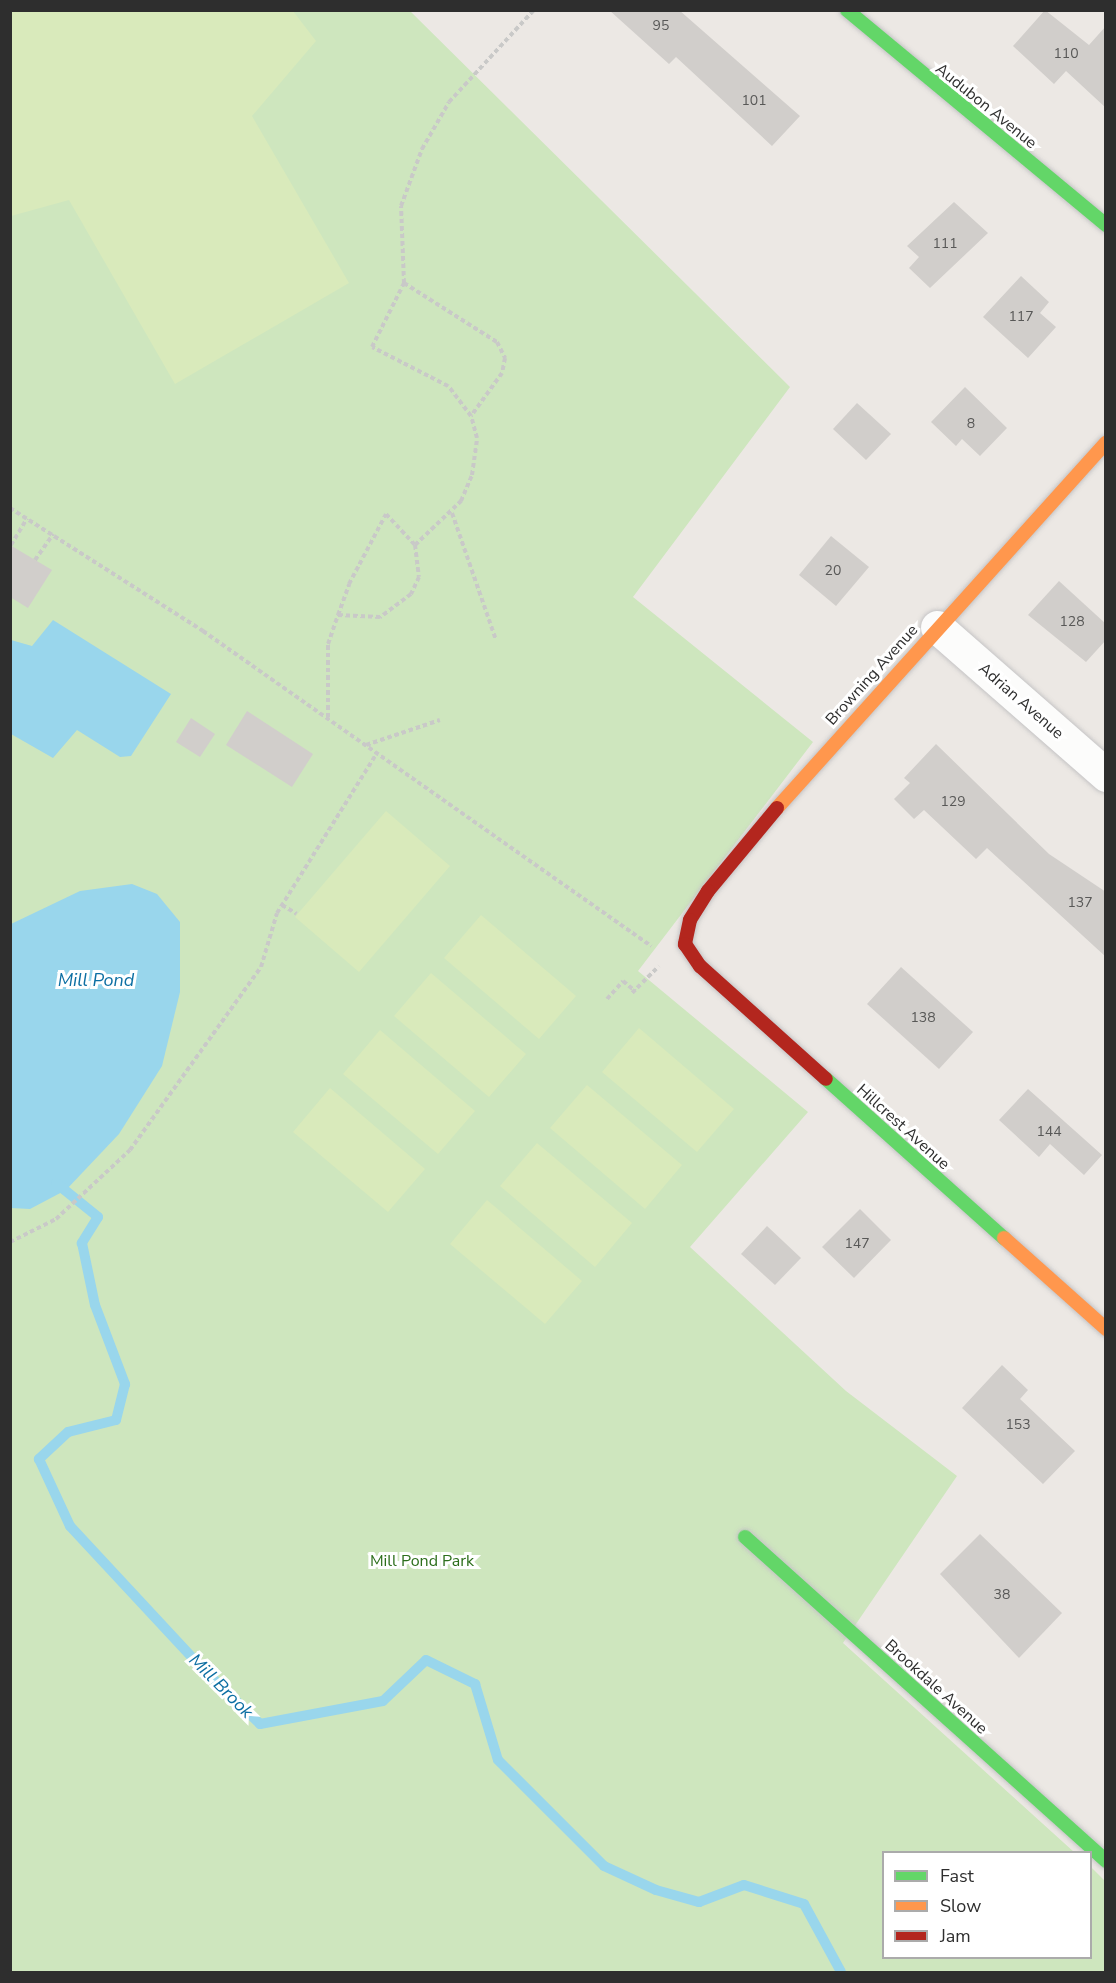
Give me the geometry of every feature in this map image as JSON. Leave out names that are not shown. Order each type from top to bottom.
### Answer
[{"type":"street","name":"Audubon Avenue","points":[[847,10],[1106,225]]},
{"type":"street","name":"Browning Avenue","points":[[685,944],[690,920],[708,891],[937,627],[1106,442]]},
{"type":"street","name":"Adrian Avenue","points":[[937,627],[1106,775]]},
{"type":"street","name":"Hillcrest Avenue","points":[[685,944],[700,966],[1106,1329]]},
{"type":"street","name":"Brookdale Avenue","points":[[745,1537],[1106,1862]]},
{"type":"path","points":[[415,545],[452,512],[472,476],[477,438],[471,416],[448,386],[372,348],[404,283],[400,206],[422,149],[449,102],[534,10]]},
{"type":"path","points":[[404,283],[497,342],[505,358],[502,373],[471,416]]},
{"type":"path","points":[[10,508],[328,717],[648,944]]},
{"type":"path","points":[[452,512],[496,640]]},
{"type":"path","points":[[328,717],[328,644],[338,615],[386,514],[415,545],[419,577],[399,607],[380,617],[338,615]]},
{"type":"path","points":[[11,545],[27,518]]},
{"type":"path","points":[[35,560],[52,534]]},
{"type":"path","points":[[366,745],[440,720]]},
{"type":"path","points":[[10,1242],[56,1219],[130,1150],[261,967],[282,905],[377,753]]},
{"type":"path","points":[[282,905],[297,914]]},
{"type":"path","points":[[607,999],[623,981],[634,991]]},
{"type":"green space","points":[[11,10],[293,11],[316,41],[252,116],[349,283],[175,384],[69,200],[11,216]]},
{"type":"green space","name":"Mill Pond Park","points":[[11,11],[410,11],[790,387],[633,597],[813,742],[638,971],[808,1112],[690,1247],[846,1391],[957,1476],[843,1643],[1073,1851],[882,1851],[882,1959],[1092,1959],[1092,1868],[1105,1881],[1105,1972],[11,1972]]},
{"type":"green space","points":[[386,811],[450,866],[359,972],[295,917]]},
{"type":"green space","points":[[481,915],[576,996],[539,1039],[444,958]]},
{"type":"green space","points":[[431,973],[526,1054],[489,1097],[394,1016]]},
{"type":"green space","points":[[639,1028],[734,1109],[697,1152],[602,1072]]},
{"type":"green space","points":[[380,1030],[475,1111],[438,1154],[343,1074]]},
{"type":"green space","points":[[587,1085],[682,1165],[645,1209],[550,1128]]},
{"type":"green space","points":[[330,1088],[425,1169],[388,1212],[293,1132]]},
{"type":"green space","points":[[537,1143],[632,1223],[595,1267],[500,1186]]},
{"type":"green space","points":[[487,1200],[582,1281],[545,1324],[450,1244]]},
{"type":"water","points":[[53,620],[171,694],[131,756],[120,757],[77,730],[53,758],[11,734],[11,640],[32,646]]},
{"type":"water","name":"Mill Pond","points":[[132,884],[157,894],[180,922],[180,992],[162,1066],[119,1134],[66,1190],[30,1209],[11,1208],[11,924],[80,891]]},
{"type":"building","points":[[609,10],[679,10],[800,116],[772,146],[676,57],[669,64]]},
{"type":"building","points":[[1045,10],[1089,45],[1106,26],[1106,108],[1066,71],[1054,84],[1013,46]]},
{"type":"building","points":[[954,202],[988,233],[930,288],[909,268],[919,257],[907,246]]},
{"type":"building","points":[[1021,276],[1049,302],[1040,313],[1056,327],[1028,358],[983,317]]},
{"type":"building","points":[[965,387],[1007,428],[980,456],[962,439],[956,446],[931,422]]},
{"type":"building","points":[[857,403],[891,434],[866,460],[833,429]]},
{"type":"building","points":[[831,536],[869,567],[836,606],[799,575]]},
{"type":"building","points":[[10,545],[52,570],[28,608],[10,597]]},
{"type":"building","points":[[1059,581],[1106,624],[1106,640],[1086,662],[1028,615]]},
{"type":"building","points":[[247,711],[313,754],[292,787],[226,745]]},
{"type":"building","points":[[191,718],[215,734],[200,757],[176,742]]},
{"type":"building","points":[[936,744],[1049,854],[1106,892],[1106,957],[987,848],[976,859],[924,810],[914,819],[894,799],[910,783],[904,778]]},
{"type":"building","points":[[901,967],[973,1032],[939,1069],[867,1004]]},
{"type":"building","points":[[1028,1089],[1102,1155],[1084,1175],[1050,1144],[1039,1157],[999,1120]]},
{"type":"building","points":[[860,1209],[891,1240],[854,1278],[822,1247]]},
{"type":"building","points":[[767,1226],[801,1258],[775,1285],[741,1254]]},
{"type":"building","points":[[1002,1365],[1028,1390],[1020,1399],[1075,1451],[1043,1484],[962,1408]]},
{"type":"building","points":[[980,1534],[1062,1613],[1019,1658],[940,1574]]},
{"type":"waterway","name":"Mill Brook","points":[[56,1183],[98,1217],[82,1243],[95,1305],[125,1384],[116,1420],[68,1432],[39,1459],[70,1526],[201,1667],[260,1724],[383,1701],[426,1660],[475,1684],[498,1760],[604,1866],[656,1890],[699,1902],[744,1885],[804,1904],[841,1972]]},
{"type":"traffic: fast","points":[[847,10],[1106,225]]},
{"type":"traffic: fast","points":[[826,1079],[1004,1238]]},
{"type":"traffic: fast","points":[[745,1537],[1106,1861]]},
{"type":"traffic: slow","points":[[777,808],[1106,442]]},
{"type":"traffic: slow","points":[[1004,1238],[1106,1329]]},
{"type":"traffic: jam","points":[[777,808],[708,891],[690,920],[685,944],[700,966],[826,1079]]}]
